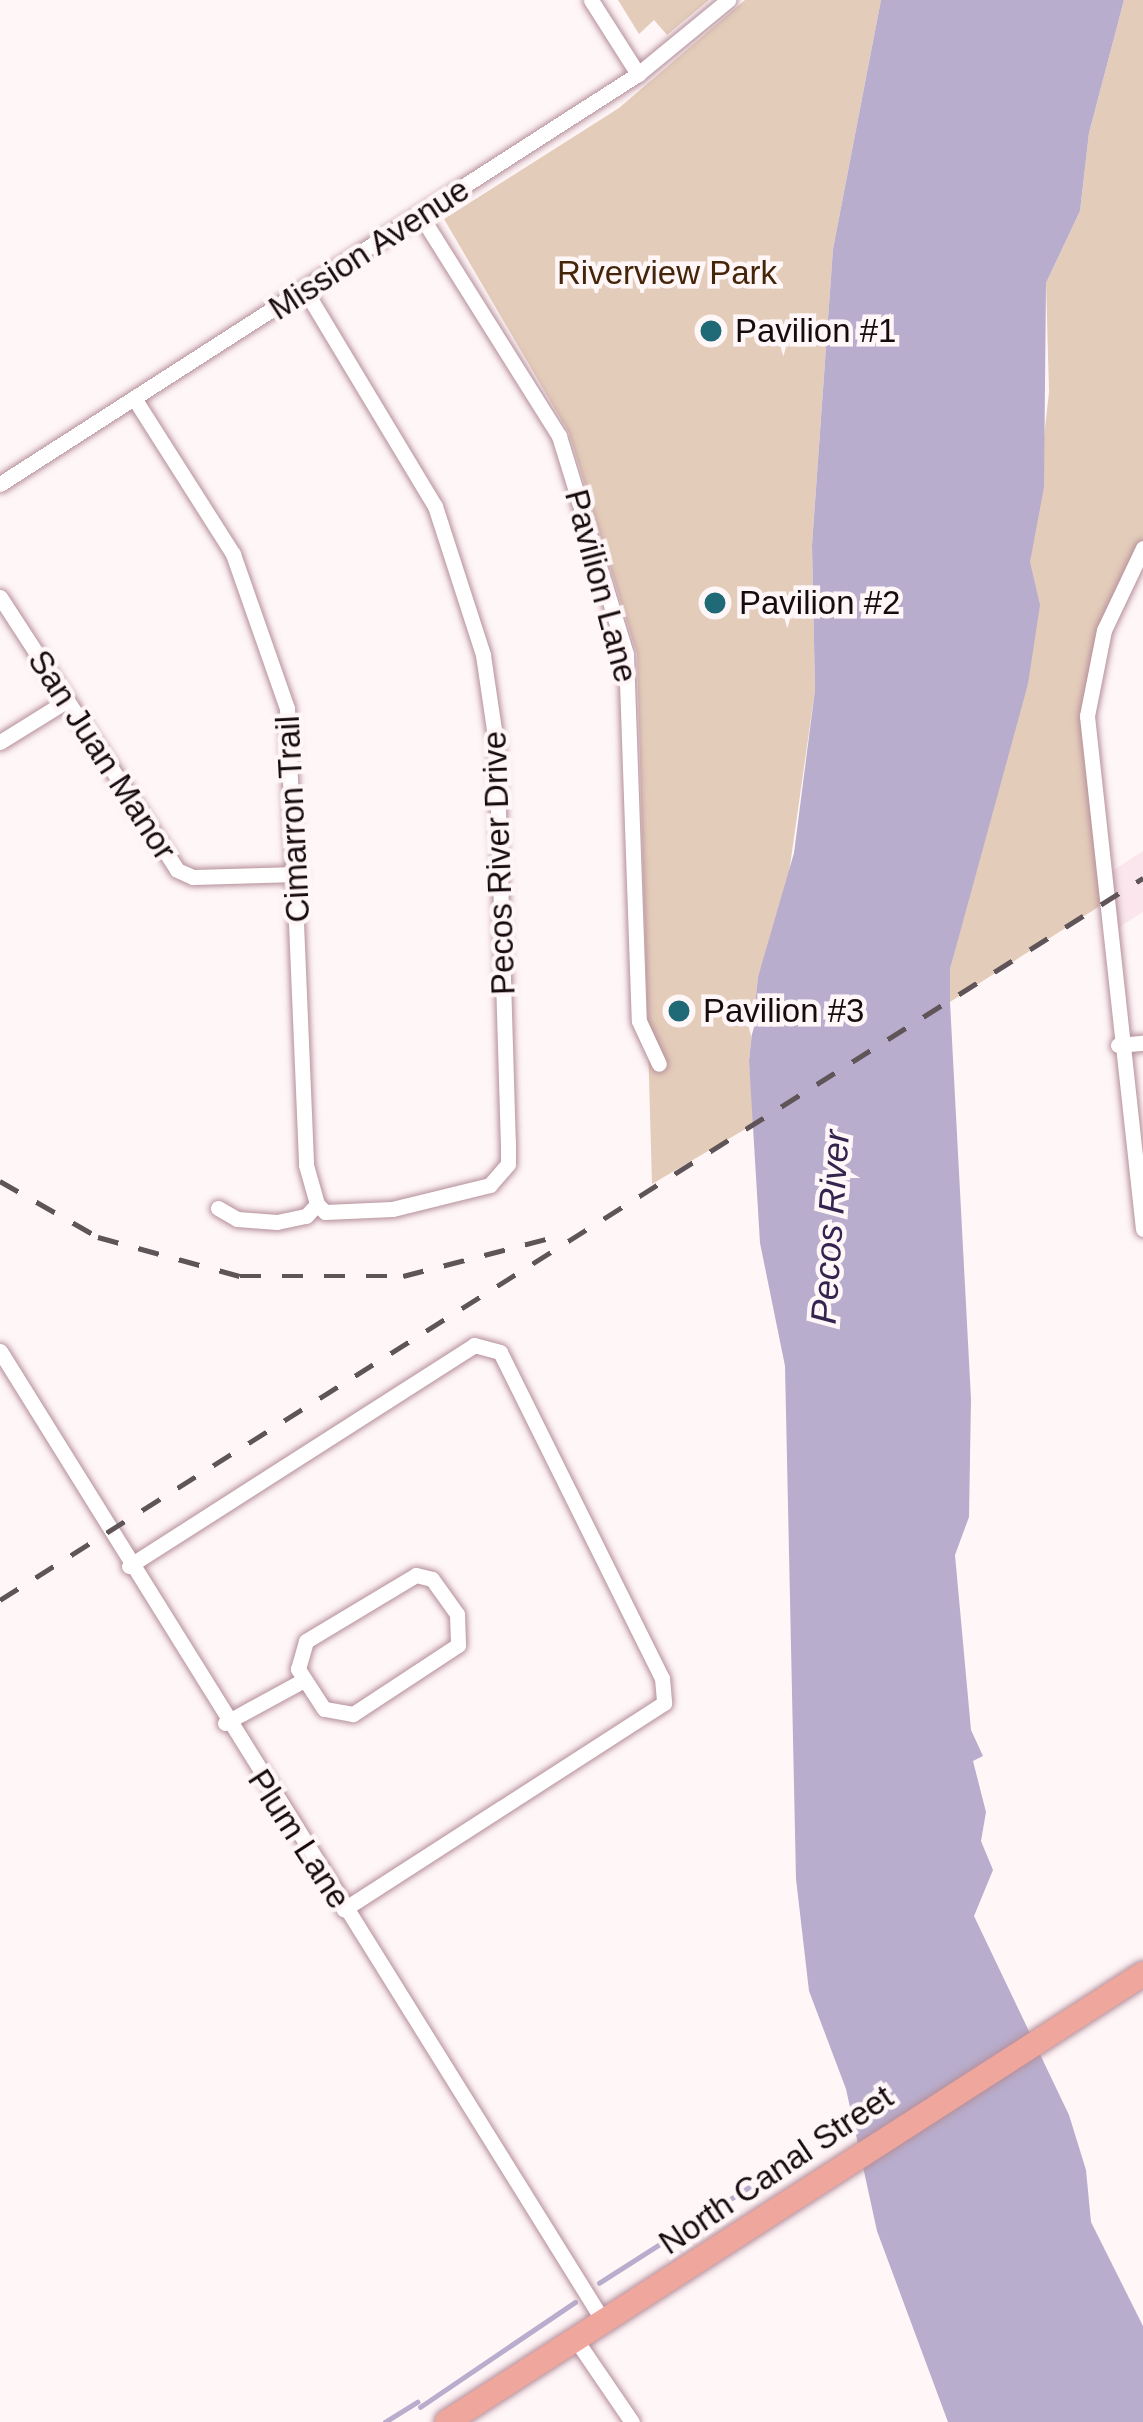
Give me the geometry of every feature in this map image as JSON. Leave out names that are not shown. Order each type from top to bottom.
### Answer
[{"type":"main road","name":"North Canal Street","points":[[449,2421],[1143,1974]]},
{"type":"street","points":[[591,0],[638,74]]},
{"type":"street","name":"Mission Avenue","points":[[0,484],[638,74],[728,0]]},
{"type":"street","name":"Pavilion Lane","points":[[421,216],[559,436],[626,654],[639,1021],[659,1064]]},
{"type":"street","name":"Pecos River Drive","points":[[218,1208],[236,1219],[277,1222],[306,1216],[316,1204],[326,1212],[392,1209],[490,1185],[508,1164],[496,742],[483,655],[417,468],[305,290]]},
{"type":"street","name":"Cimarron Trail","points":[[134,398],[233,554],[266,632],[292,730],[306,1165],[316,1204]]},
{"type":"street","points":[[1143,548],[1105,630],[1087,716],[1118,1045],[1143,1229]]},
{"type":"street","name":"San Juan Manor","points":[[0,597],[177,870],[193,877],[298,874]]},
{"type":"street","points":[[0,742],[66,700]]},
{"type":"street","points":[[1118,1045],[1143,1043]]},
{"type":"street","points":[[128,1566],[474,1345],[500,1352],[662,1678],[664,1703],[344,1909]]},
{"type":"street","name":"Plum Lane","points":[[0,1351],[225,1723],[604,2322]]},
{"type":"street","points":[[406,1578],[433,1579],[457,1614],[460,1638],[447,1655],[352,1714],[324,1709],[302,1681],[297,1661],[306,1641],[406,1578]]},
{"type":"street","points":[[225,1723],[302,1681]]},
{"type":"street","points":[[576,2340],[632,2422]]},
{"type":"shaded area","points":[[1143,851],[1143,912],[1107,935],[1100,879]]},
{"type":"green space","points":[[618,0],[709,0],[667,35],[654,20],[639,34]]},
{"type":"green space","name":"Riverview Park","points":[[745,0],[881,0],[833,249],[812,545],[815,690],[785,901],[758,977],[749,1061],[754,1124],[652,1184],[637,654],[569,433],[444,219],[619,108]]},
{"type":"green space","points":[[1124,0],[1143,0],[1143,548],[1089,691],[1103,904],[950,1002],[950,969],[990,806],[1028,684],[1030,562],[1049,392],[1046,283],[1080,211],[1089,133]]},
{"type":"water","name":"Pecos River","points":[[881,0],[1124,0],[1089,133],[1080,211],[1046,283],[1044,487],[1030,562],[1040,605],[1028,684],[950,969],[950,1002],[971,1399],[969,1517],[955,1555],[971,1730],[983,1756],[973,1761],[986,1812],[981,1841],[993,1870],[974,1916],[1069,2115],[1086,2170],[1091,2222],[1143,2326],[1143,2422],[948,2422],[877,2231],[846,2089],[809,1991],[796,1879],[785,1366],[760,1243],[749,1061],[758,977],[794,853],[815,690],[812,545],[833,249]]},
{"type":"waterway","points":[[599,2283],[801,2154]]},
{"type":"waterway","points":[[420,2407],[575,2302]]},
{"type":"waterway","points":[[385,2422],[417,2402]]},
{"type":"railway","points":[[0,1600],[1143,878]]},
{"type":"railway","points":[[0,1181],[98,1237],[240,1276],[403,1276],[554,1237]]},
{"type":"place","name":"Pavilion #1","points":[[711,331]]},
{"type":"place","name":"Pavilion #2","points":[[715,603]]},
{"type":"place","name":"Pavilion #3","points":[[679,1011]]}]
